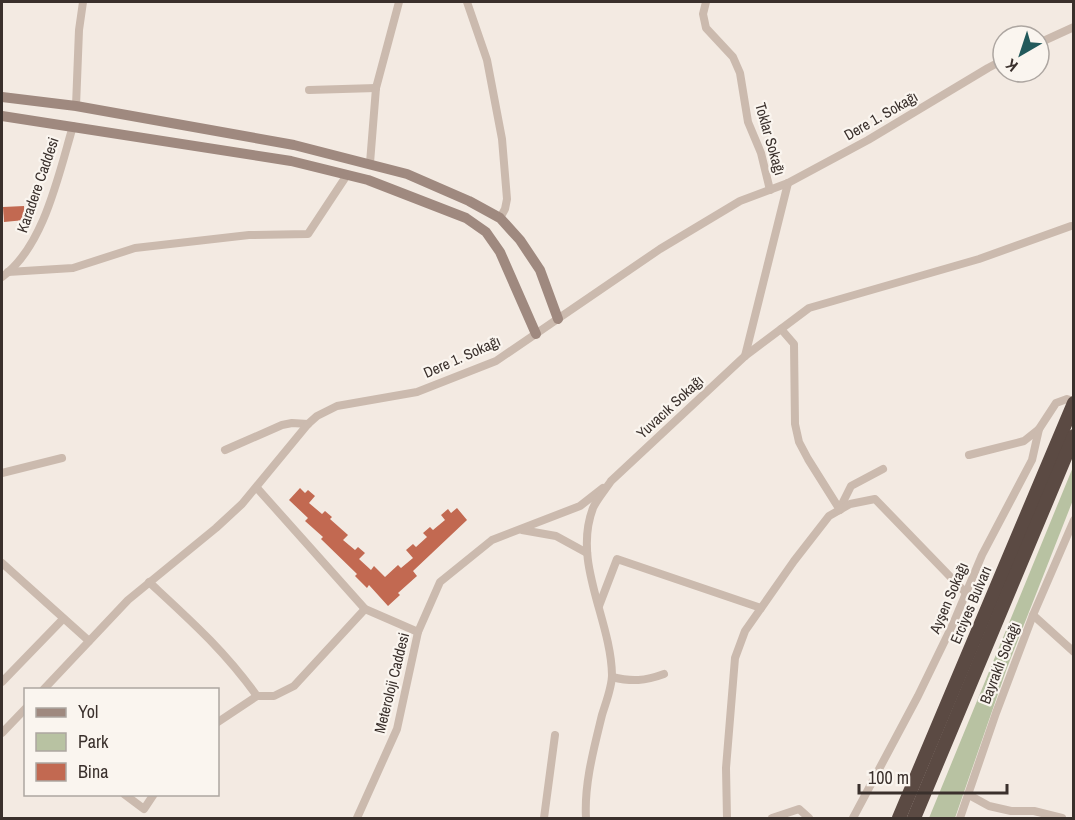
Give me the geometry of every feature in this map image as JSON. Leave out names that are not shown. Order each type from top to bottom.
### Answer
[{"type":"highway","name":"Erciyes Bulvarı","points":[[899,819],[1074,402]]},
{"type":"highway","name":"Erciyes Bulvarı","points":[[914,819],[1074,436]]},
{"type":"street","points":[[76,106],[79,30],[83,2]]},
{"type":"street","points":[[370,163],[376,88],[399,2]]},
{"type":"street","points":[[467,2],[487,60],[502,139],[507,199],[500,218]]},
{"type":"street","name":"Toklar Sokağı","points":[[706,2],[703,14],[706,28],[734,57],[740,73],[748,122],[761,153],[770,189]]},
{"type":"street","points":[[1051,38],[1074,27]]},
{"type":"street","name":"Dere 1. Sokağı","points":[[45,688],[110,618],[148,582],[216,528],[257,488],[317,416],[337,406],[417,392],[496,360],[660,249],[740,201],[788,183],[868,140],[991,67]]},
{"type":"street","points":[[309,90],[376,88]]},
{"type":"street","points":[[2,97],[76,106],[294,145],[407,174],[469,201],[500,218],[520,240],[540,270],[558,319]]},
{"type":"street","points":[[2,116],[291,161],[368,180],[466,218],[486,232],[500,252],[536,334]]},
{"type":"street","name":"Karadere Caddesi","points":[[5,274],[33,242],[51,198],[73,126]]},
{"type":"street","points":[[5,274],[73,268],[135,248],[249,235],[308,234],[347,175]]},
{"type":"street","points":[[745,356],[788,183]]},
{"type":"street","name":"Yuvacık Sokağı","points":[[586,819],[585,800],[597,734],[612,677],[609,644],[589,566],[586,536],[594,506],[611,482],[745,356],[809,308],[979,259],[1071,226]]},
{"type":"street","points":[[782,329],[794,344],[795,424],[799,442],[840,510]]},
{"type":"street","name":"Ayşen Sokağı","points":[[853,819],[918,696],[982,555],[1032,460],[1039,429],[1056,403],[1067,399],[1074,402]]},
{"type":"street","points":[[225,450],[282,425],[308,424]]},
{"type":"street","points":[[969,456],[1024,441],[1039,429]]},
{"type":"street","points":[[2,473],[62,458]]},
{"type":"street","points":[[840,510],[851,486],[883,469]]},
{"type":"street","name":"Meteroloji Caddesi","points":[[357,819],[397,729],[418,632],[440,582],[492,540],[580,506],[611,482]]},
{"type":"street","points":[[257,488],[365,609],[418,632]]},
{"type":"street","points":[[727,819],[726,768],[735,658],[745,631],[829,516],[850,504],[875,499],[966,593]]},
{"type":"street","name":"Bayraklı Sokağı","points":[[960,819],[996,713],[1033,615],[1074,520]]},
{"type":"street","points":[[520,530],[556,536],[587,553]]},
{"type":"street","points":[[599,606],[616,560],[761,608]]},
{"type":"street","points":[[2,563],[89,641]]},
{"type":"street","points":[[148,582],[218,646],[257,696]]},
{"type":"street","points":[[219,721],[257,696],[274,696],[294,686],[365,609]]},
{"type":"street","points":[[1033,615],[1074,652]]},
{"type":"street","points":[[2,682],[63,619]]},
{"type":"street","points":[[612,677],[630,681],[647,680],[664,674]]},
{"type":"street","points":[[2,733],[24,711]]},
{"type":"street","points":[[544,819],[555,735]]},
{"type":"street","points":[[969,795],[989,806],[1011,811],[1034,811],[1062,819]]},
{"type":"street","points":[[125,796],[144,809],[153,796]]},
{"type":"street","points":[[772,819],[799,809],[809,819]]},
{"type":"green space","points":[[1073,467],[1073,500],[1007,668],[955,818],[929,818]]},
{"type":"building","points":[[24,206],[25,220],[4,222],[3,207]]},
{"type":"building","points":[[300,488],[305,493],[308,490],[315,496],[309,503],[322,514],[325,511],[332,517],[330,519],[348,535],[343,540],[355,550],[358,547],[365,553],[359,559],[371,570],[374,566],[385,577],[398,565],[401,568],[413,558],[406,550],[413,544],[416,547],[427,537],[423,533],[430,527],[433,530],[445,520],[441,515],[448,509],[451,513],[457,508],[467,520],[413,571],[417,576],[398,593],[400,595],[388,606],[369,585],[367,588],[355,576],[357,574],[321,539],[323,537],[305,521],[308,518],[289,500]]}]
